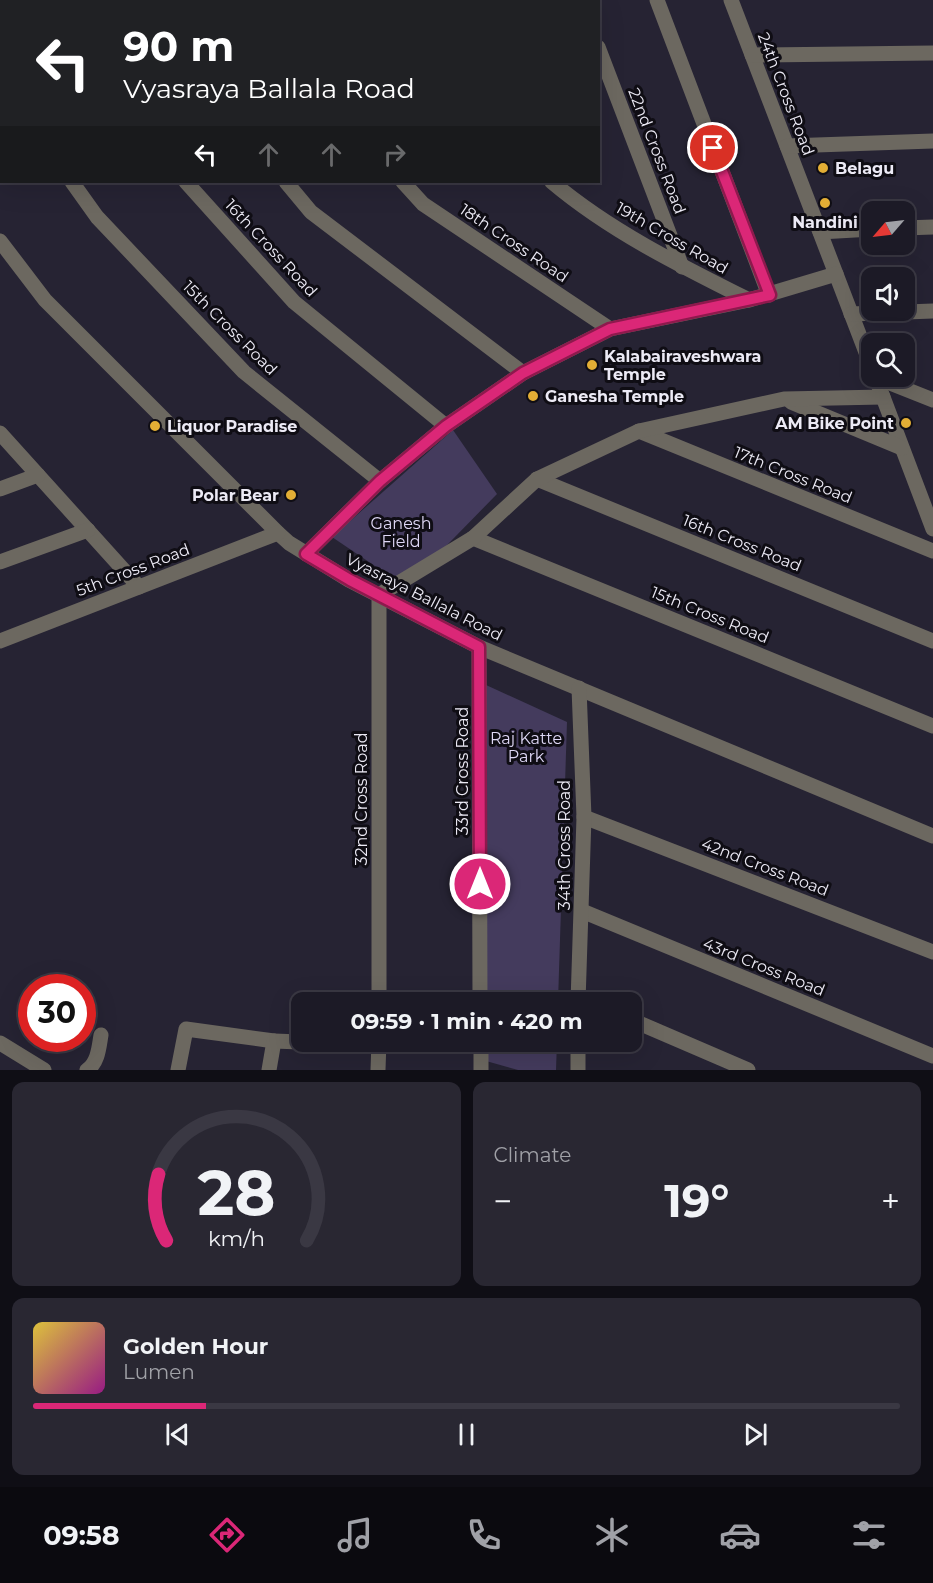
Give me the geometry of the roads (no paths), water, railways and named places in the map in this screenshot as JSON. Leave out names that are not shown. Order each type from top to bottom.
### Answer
[{"type":"street","points":[[657,0],[770,295]]},
{"type":"street","name":"24th Cross Road","points":[[731,0],[861,340]]},
{"type":"street","name":"22nd Cross Road","points":[[600,52],[682,267]]},
{"type":"street","points":[[752,55],[933,53]]},
{"type":"street","points":[[787,146],[933,141]]},
{"type":"street","name":"15th Cross Road","points":[[73,183],[97,217],[244,372],[380,481]]},
{"type":"street","name":"16th Cross Road","points":[[187,183],[294,302],[446,426]]},
{"type":"street","points":[[287,183],[311,212],[523,373]]},
{"type":"street","name":"18th Cross Road","points":[[404,183],[423,204],[610,329]]},
{"type":"street","name":"19th Cross Road","points":[[553,183],[577,203],[682,267],[748,300]]},
{"type":"street","points":[[569,183],[577,203]]},
{"type":"street","points":[[915,228],[933,227]]},
{"type":"street","points":[[820,232],[861,230]]},
{"type":"street","name":"Vyasraya Ballala Road","points":[[0,241],[45,300],[289,543],[306,554],[479,647],[933,836]]},
{"type":"street","points":[[306,554],[380,481],[446,426],[523,373],[610,329],[770,295],[836,274]]},
{"type":"street","points":[[851,314],[933,311]]},
{"type":"street","points":[[879,387],[933,529]]},
{"type":"street","points":[[900,387],[933,400]]},
{"type":"street","points":[[379,595],[473,538],[537,479],[639,431],[784,399],[883,397]]},
{"type":"street","points":[[784,399],[902,448]]},
{"type":"street","name":"17th Cross Road","points":[[639,431],[933,551]]},
{"type":"street","points":[[0,433],[139,587]]},
{"type":"street","points":[[0,489],[38,476]]},
{"type":"street","name":"16th Cross Road","points":[[537,479],[933,641]]},
{"type":"street","points":[[0,562],[88,530]]},
{"type":"street","name":"5th Cross Road","points":[[0,641],[278,532]]},
{"type":"street","name":"15th Cross Road","points":[[473,538],[933,726]]},
{"type":"street","name":"32nd Cross Road","points":[[379,595],[379,992]]},
{"type":"street","name":"33rd Cross Road","points":[[479,647],[480,992]]},
{"type":"street","name":"34th Cross Road","points":[[579,688],[584,817],[582,992]]},
{"type":"street","name":"42nd Cross Road","points":[[584,817],[933,952]]},
{"type":"street","name":"43rd Cross Road","points":[[582,911],[933,1056]]},
{"type":"street","points":[[642,1024],[748,1070]]},
{"type":"street","points":[[178,1070],[186,1029],[291,1041]]},
{"type":"street","points":[[87,1070],[92,1067],[101,1035]]},
{"type":"street","points":[[269,1070],[274,1041]]},
{"type":"street","points":[[0,1043],[44,1070]]},
{"type":"street","points":[[378,1070],[379,1052]]},
{"type":"street","points":[[481,1052],[481,1070]]},
{"type":"street","points":[[578,1052],[578,1070]]},
{"type":"place","name":"Belagu","points":[[823,168]]},
{"type":"place","name":"Nandini","points":[[825,203]]},
{"type":"place","name":"Kalabairaveshwara Temple","points":[[592,365]]},
{"type":"place","name":"Ganesha Temple","points":[[533,396]]},
{"type":"place","name":"AM Bike Point","points":[[906,423]]},
{"type":"place","name":"Liquor Paradise","points":[[155,426]]},
{"type":"place","name":"Polar Bear","points":[[291,495]]},
{"type":"park label","name":"Ganesh Field","points":[[401,532]]},
{"type":"park label","name":"Raj Katte Park","points":[[526,747]]}]
